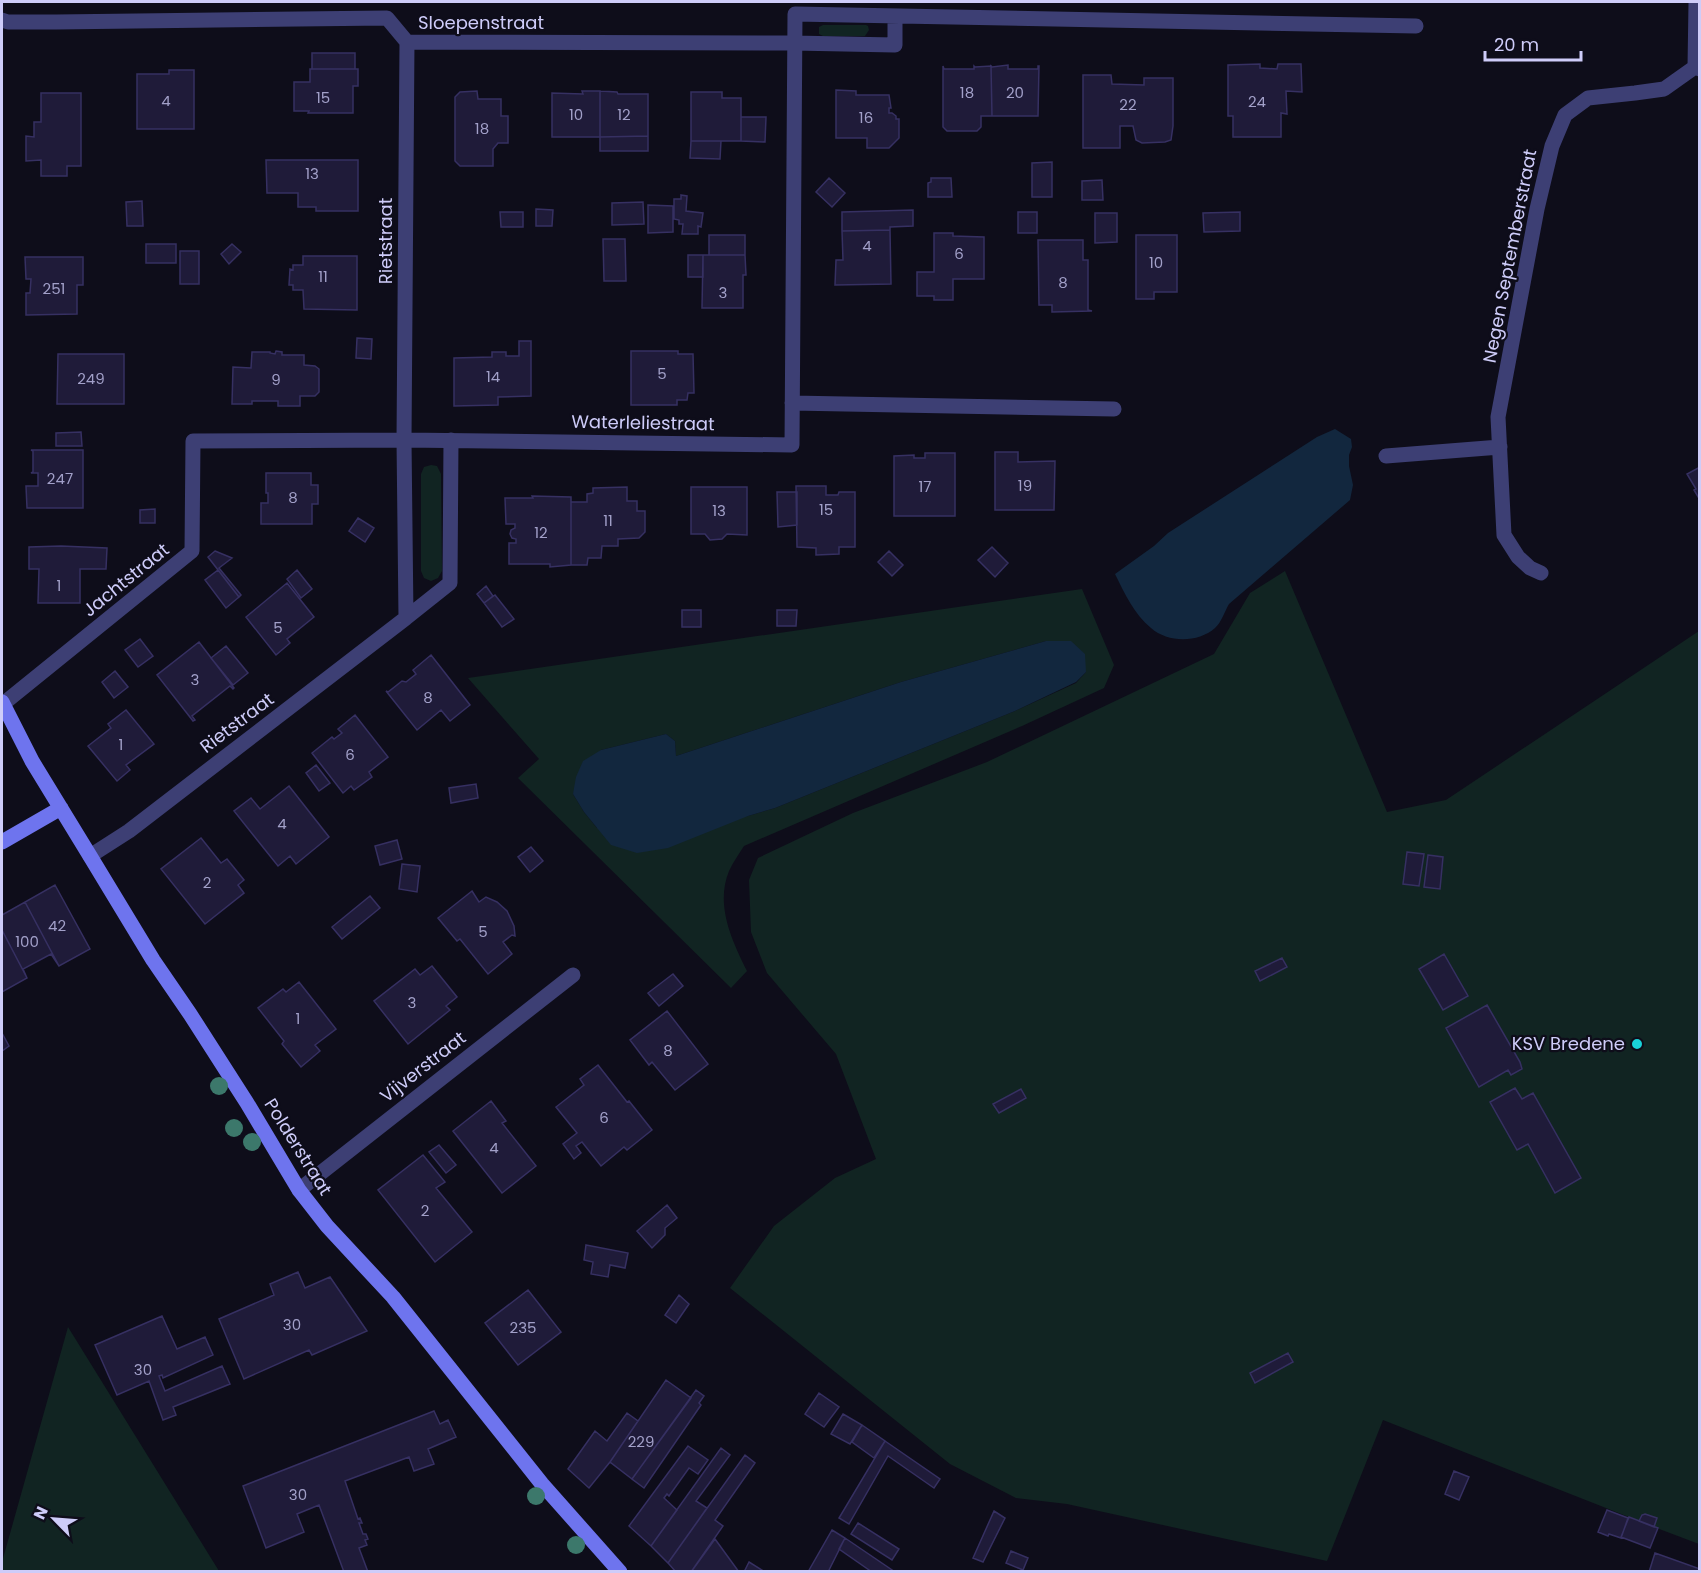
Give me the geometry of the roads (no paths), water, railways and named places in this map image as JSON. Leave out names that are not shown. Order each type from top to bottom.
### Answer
[{"type":"street","points":[[1696,2],[1697,68]]},
{"type":"street","points":[[793,43],[795,14],[1416,26]]},
{"type":"street","name":"Sloepenstraat","points":[[2,20],[56,22],[387,18],[407,42],[895,45],[895,16]]},
{"type":"street","name":"Rietstraat","points":[[406,618],[404,440],[407,42]]},
{"type":"street","name":"Waterleliestraat","points":[[451,440],[792,445],[793,43]]},
{"type":"street","name":"Negen Septemberstraat","points":[[1541,573],[1530,568],[1518,557],[1504,535],[1498,417],[1537,209],[1552,146],[1566,115],[1588,98],[1664,88],[1697,68]]},
{"type":"street","points":[[792,404],[1114,409]]},
{"type":"street","points":[[404,440],[451,440]]},
{"type":"street","name":"Jachtstraat","points":[[2,703],[192,551],[193,441],[404,440]]},
{"type":"street","name":"Rietstraat","points":[[90,856],[129,831],[450,583],[451,440]]},
{"type":"street","points":[[1386,456],[1500,447]]},
{"type":"street","name":"Polderstraat","points":[[2,703],[32,761],[153,960],[247,1103],[299,1190],[327,1226],[393,1297],[542,1484],[620,1572]]},
{"type":"street","points":[[2,842],[61,808]]},
{"type":"street","name":"Vijverstraat","points":[[299,1190],[573,975]]},
{"type":"water","points":[[1335,429],[1351,439],[1349,466],[1353,485],[1350,500],[1229,604],[1219,623],[1208,633],[1192,639],[1174,639],[1151,628],[1130,603],[1115,574],[1168,533],[1317,437]]},
{"type":"water","points":[[1046,641],[1071,641],[1085,654],[1086,672],[1076,682],[1015,711],[775,808],[748,816],[668,848],[637,853],[611,845],[584,812],[573,794],[576,777],[583,761],[601,750],[666,734],[675,741],[676,756],[901,682]]},
{"type":"place","name":"KSV Bredene","points":[[1637,1044]]}]
